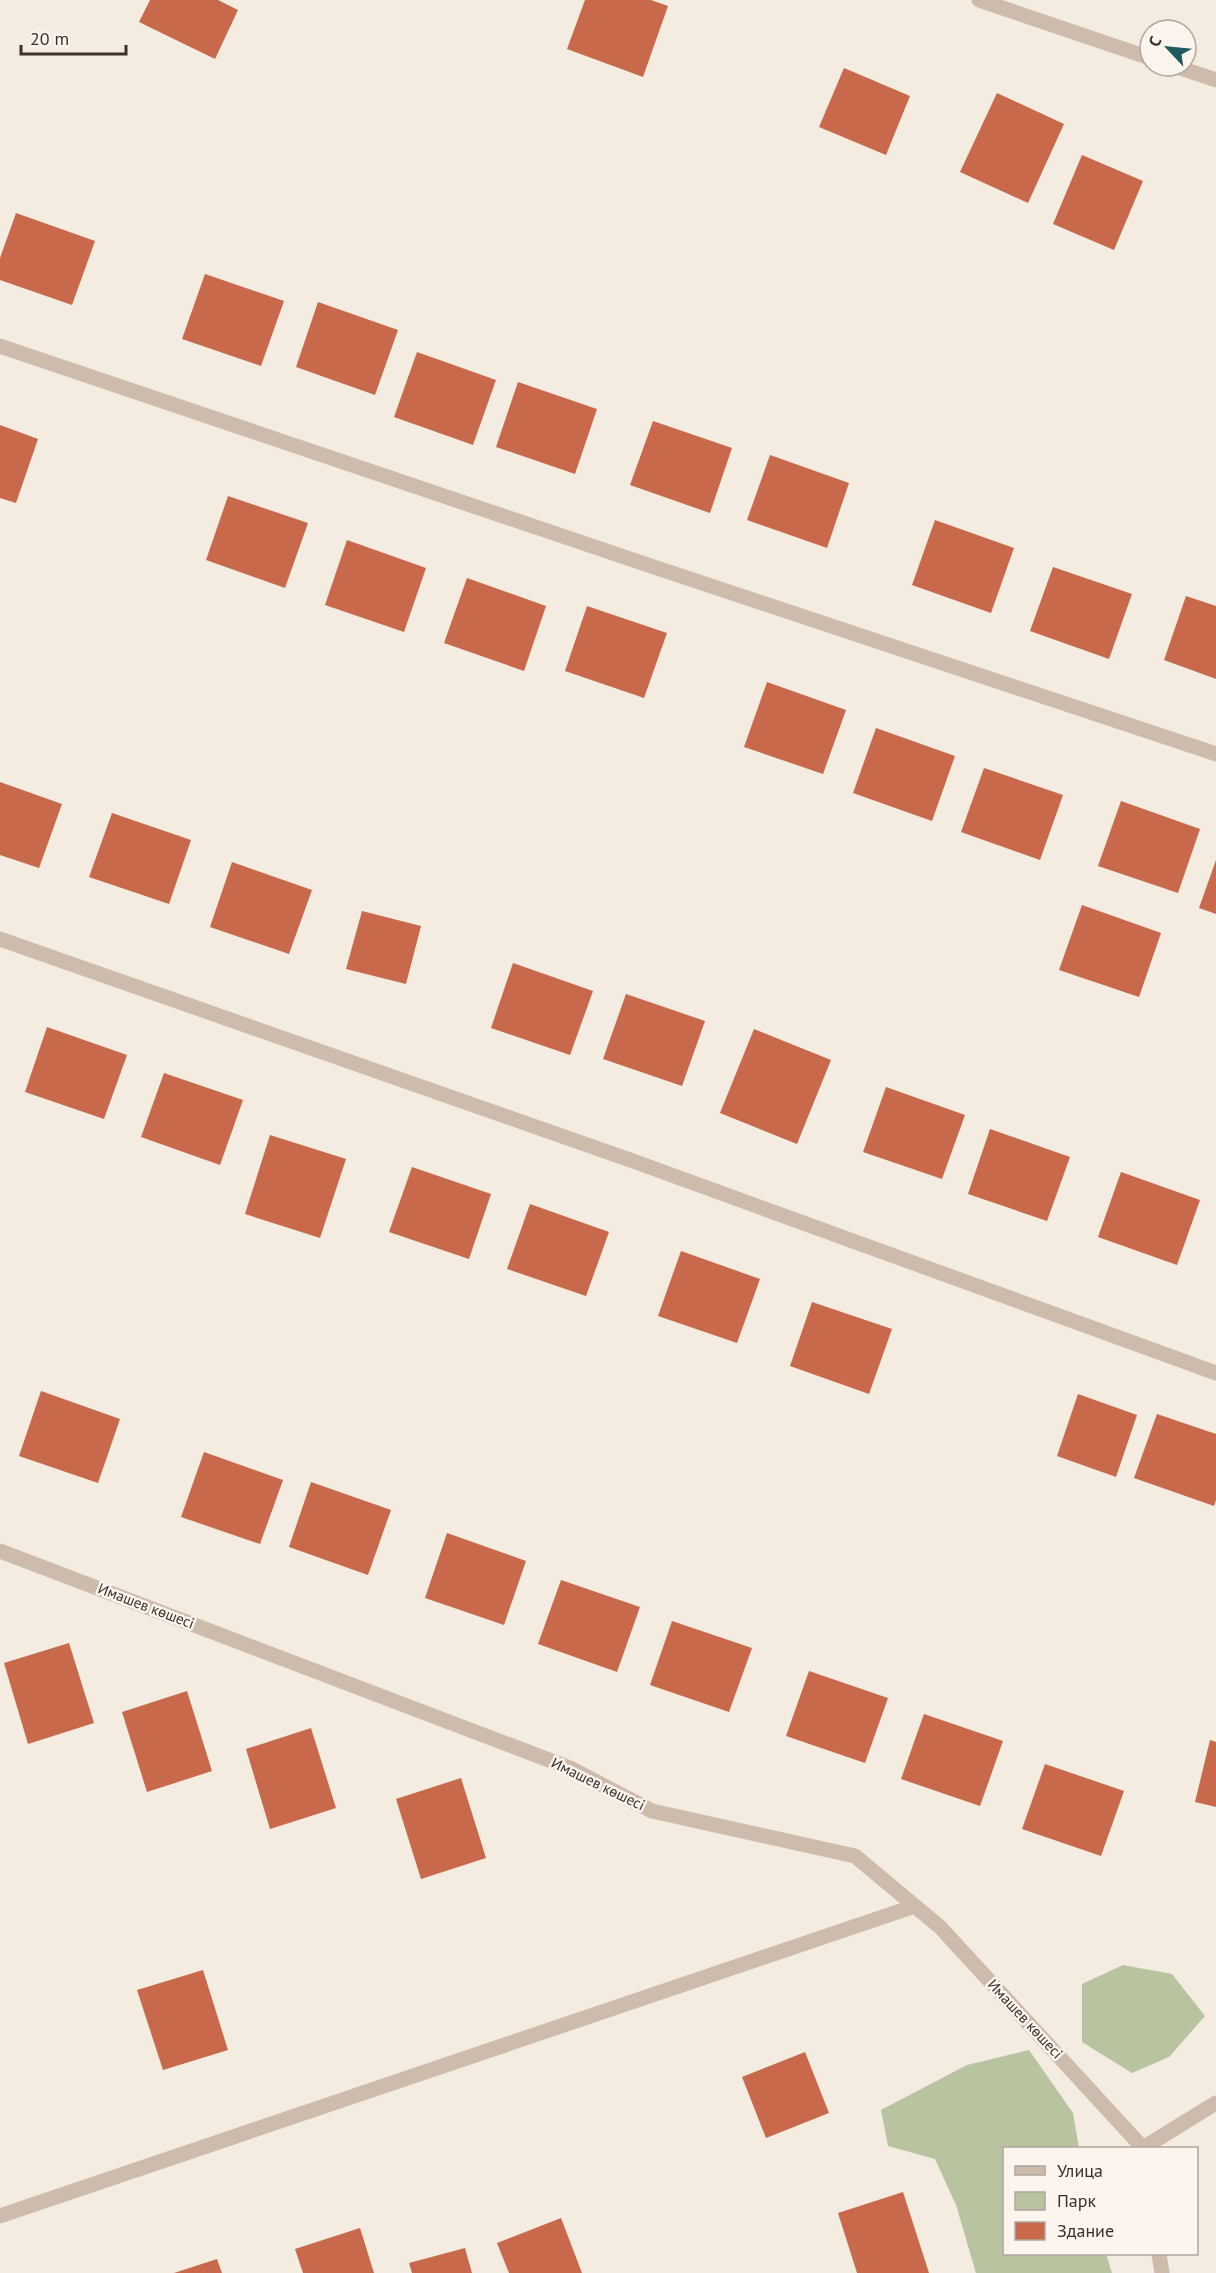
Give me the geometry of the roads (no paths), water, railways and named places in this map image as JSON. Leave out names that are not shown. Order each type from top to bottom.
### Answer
[{"type":"street","points":[[979,0],[1138,54]]},
{"type":"street","points":[[1198,74],[1216,80]]},
{"type":"street","points":[[0,345],[1216,754]]},
{"type":"street","points":[[0,939],[633,1161],[1216,1373]]},
{"type":"street","name":"Имашев көшесі","points":[[0,1551],[570,1768],[652,1811],[855,1856],[940,1927],[1142,2147]]},
{"type":"street","points":[[0,2216],[915,1906]]},
{"type":"street","points":[[1145,2147],[1216,2103]]},
{"type":"street","points":[[1159,2255],[1162,2273]]}]
